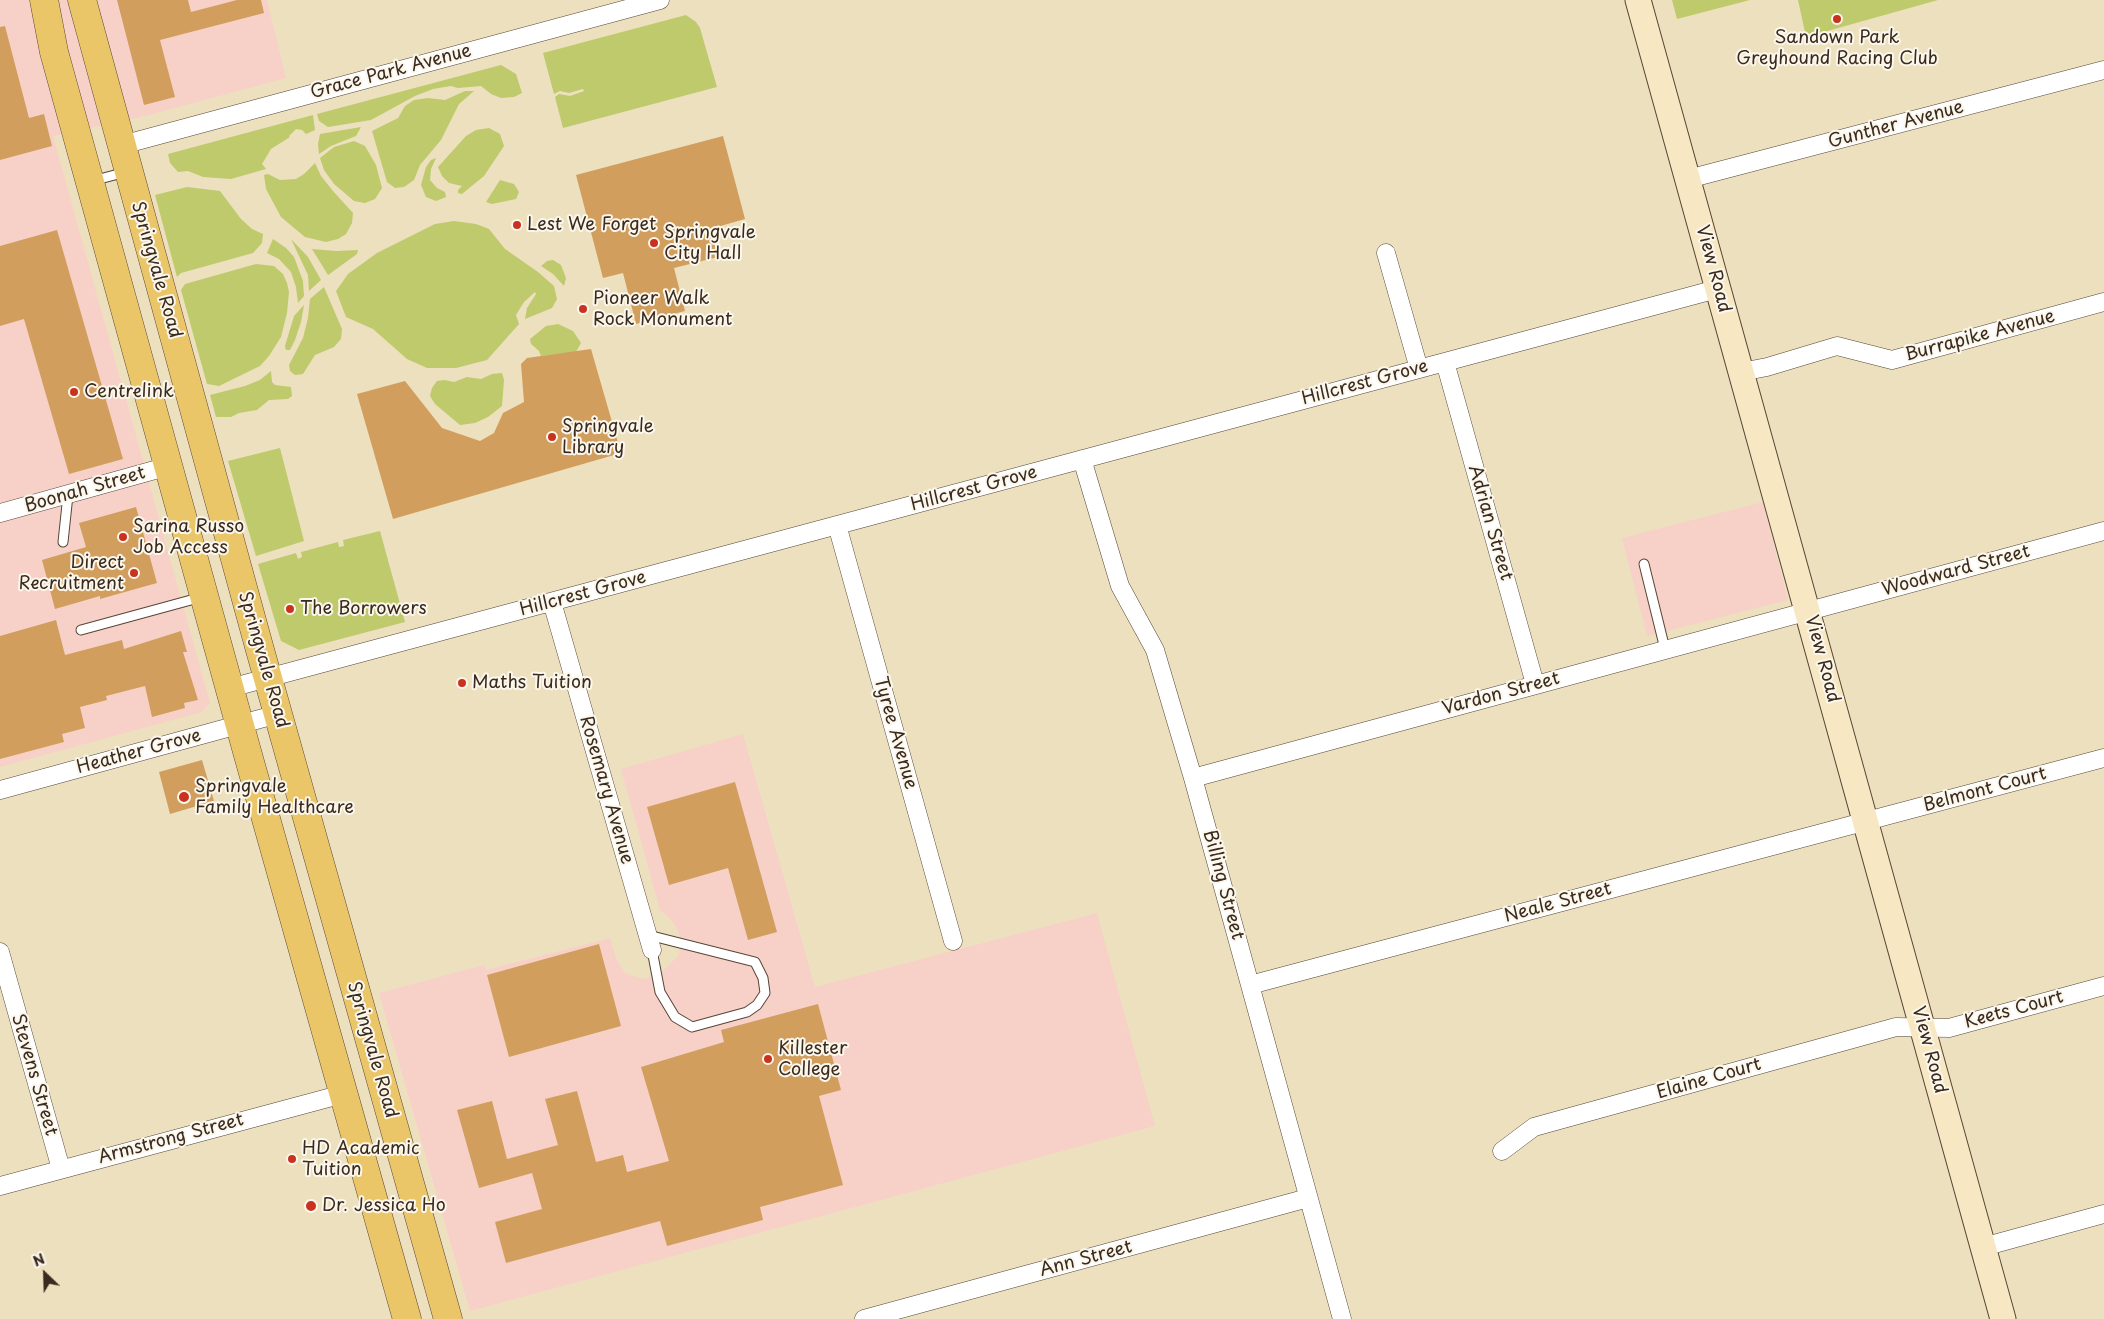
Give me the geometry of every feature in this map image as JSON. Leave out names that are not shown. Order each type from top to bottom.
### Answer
[{"type":"highway","points":[[44,0],[54,52],[407,1319]]},
{"type":"highway","name":"Springvale Road","points":[[82,0],[268,678],[448,1319]]},
{"type":"highway","points":[[116,273],[154,262]]},
{"type":"street","name":"Grace Park Avenue","points":[[122,145],[660,0]]},
{"type":"street","name":"View Road","points":[[1638,0],[1809,610],[2003,1319]]},
{"type":"street","name":"Gunther Avenue","points":[[1688,180],[2104,70]]},
{"type":"street","points":[[1386,253],[1419,369]]},
{"type":"street","name":"Hillcrest Grove","points":[[230,688],[1718,288]]},
{"type":"street","name":"Burrapike Avenue","points":[[1741,372],[1767,367],[1837,346],[1892,360],[2104,302]]},
{"type":"street","name":"Adrian Street","points":[[1445,362],[1535,684]]},
{"type":"street","name":"Billing Street","points":[[1082,459],[1120,586],[1154,650],[1193,778],[1342,1319]]},
{"type":"street","name":"Boonah Street","points":[[0,513],[169,466]]},
{"type":"street","name":"Tyree Avenue","points":[[837,525],[953,941]]},
{"type":"street","name":"Woodward Street","points":[[1809,610],[2104,531]]},
{"type":"street","name":"Rosemary Avenue","points":[[552,602],[650,943]]},
{"type":"street","name":"Vardon Street","points":[[1193,778],[1809,610]]},
{"type":"street","name":"Heather Grove","points":[[0,790],[278,714]]},
{"type":"street","name":"Belmont Court","points":[[1866,822],[2104,758]]},
{"type":"street","name":"Neale Street","points":[[1250,985],[1866,822]]},
{"type":"street","name":"Stevens Street","points":[[0,952],[61,1169]]},
{"type":"street","name":"Keets Court","points":[[1924,1029],[1949,1028],[2104,986]]},
{"type":"street","name":"Elaine Court","points":[[1502,1150],[1534,1127],[1896,1027],[1924,1029]]},
{"type":"street","name":"Armstrong Street","points":[[0,1186],[343,1094]]},
{"type":"street","name":"Ann Street","points":[[864,1319],[1308,1198]]},
{"type":"street","points":[[1983,1247],[2104,1214]]},
{"type":"lane","points":[[90,182],[128,171]]},
{"type":"lane","points":[[63,542],[68,495]]},
{"type":"lane","points":[[1644,564],[1665,649]]},
{"type":"lane","points":[[81,630],[205,596]]},
{"type":"lane","points":[[650,943],[755,962],[763,978],[764,993],[758,1005],[747,1012],[692,1026],[675,1017],[660,992],[650,943]]},
{"type":"shaded area","points":[[0,0],[267,0],[286,78],[149,115],[53,136],[210,703],[202,712],[0,767]]},
{"type":"shaded area","points":[[1763,502],[1788,600],[1647,636],[1622,538]]},
{"type":"shaded area","name":"Killester College","points":[[743,734],[815,987],[1097,913],[1155,1126],[470,1311],[379,993],[484,965],[486,970],[610,938],[616,958],[624,972],[644,979],[662,972],[679,955],[680,937],[674,923],[660,910],[621,769]]},
{"type":"green space","name":"Sandown Park Greyhound Racing Club","points":[[1672,0],[1750,0],[1677,19]]},
{"type":"green space","name":"Sandown Park Greyhound Racing Club","points":[[1798,0],[1938,0],[1806,37]]},
{"type":"green space","points":[[686,15],[696,22],[700,28],[717,87],[563,128],[555,97],[559,94],[570,96],[584,91],[583,89],[569,93],[560,91],[554,94],[543,53]]},
{"type":"green space","points":[[501,65],[516,74],[522,93],[514,97],[501,98],[491,94],[481,86],[458,88],[451,86],[433,89],[415,96],[371,120],[328,127],[319,121],[317,114]]},
{"type":"green space","points":[[465,91],[474,91],[459,104],[441,140],[420,165],[414,180],[404,187],[395,188],[387,182],[372,131],[398,118],[405,106],[414,100],[428,98],[445,100]]},
{"type":"green space","points":[[313,115],[315,130],[306,134],[302,130],[296,129],[290,137],[271,149],[262,164],[266,169],[231,179],[203,177],[188,171],[178,172],[170,163],[168,154]]},
{"type":"green space","points":[[361,127],[356,136],[331,146],[319,154],[320,134]]},
{"type":"green space","points":[[489,128],[500,134],[504,146],[484,176],[462,194],[458,193],[462,186],[449,183],[442,176],[438,167],[466,136],[476,130]]},
{"type":"green space","points":[[354,141],[365,146],[376,165],[382,188],[375,199],[365,203],[354,201],[334,184],[324,170],[320,158],[334,147]]},
{"type":"green space","points":[[436,158],[431,169],[430,180],[437,188],[445,192],[446,197],[436,201],[426,197],[421,185],[426,167],[431,160]]},
{"type":"green space","points":[[315,163],[321,176],[353,213],[352,223],[346,234],[338,239],[326,242],[305,237],[281,217],[266,189],[264,175],[268,174],[280,180],[296,179]]},
{"type":"green space","points":[[500,180],[514,184],[519,192],[516,199],[492,204],[486,202]]},
{"type":"green space","points":[[187,187],[220,191],[241,219],[252,229],[263,234],[262,243],[253,253],[181,273],[177,277],[155,195]]},
{"type":"green space","points":[[454,221],[476,224],[489,229],[505,249],[538,272],[554,286],[557,299],[552,308],[525,319],[527,308],[536,294],[535,292],[524,302],[516,315],[519,324],[487,360],[456,368],[427,368],[407,359],[373,329],[346,317],[336,291],[348,274],[377,253],[435,224]]},
{"type":"green space","points":[[273,239],[286,248],[294,257],[303,281],[304,296],[298,303],[296,287],[291,272],[279,259],[267,253]]},
{"type":"green space","points":[[291,239],[308,257],[321,280],[309,291],[308,275]]},
{"type":"green space","points":[[312,249],[358,250],[357,254],[328,275]]},
{"type":"green space","points":[[553,260],[561,265],[566,278],[564,286],[553,274],[541,266],[547,261]]},
{"type":"green space","points":[[256,264],[274,266],[283,274],[287,283],[289,292],[287,313],[281,337],[260,366],[219,386],[207,384],[181,290],[185,284]]},
{"type":"green space","points":[[324,287],[342,329],[341,339],[334,347],[315,355],[303,374],[295,375],[290,371],[289,365],[303,338],[310,299]]},
{"type":"green space","points":[[304,305],[295,340],[290,350],[286,350],[285,346],[294,316]]},
{"type":"green space","points":[[558,324],[573,331],[581,343],[576,352],[541,356],[539,351],[531,344],[530,339],[546,326]]},
{"type":"green space","points":[[271,371],[272,382],[275,385],[291,387],[292,396],[288,399],[269,400],[257,410],[239,413],[231,417],[216,417],[210,395],[245,386],[260,380]]},
{"type":"green space","points":[[502,373],[504,380],[502,406],[488,417],[475,423],[460,425],[435,404],[430,396],[432,388],[437,381],[454,382],[467,377],[481,379],[492,374]]},
{"type":"green space","points":[[280,448],[304,541],[256,556],[228,461]]},
{"type":"green space","points":[[380,531],[405,622],[299,650],[281,641],[258,564],[296,553],[298,559],[302,557],[301,552],[338,542],[339,547],[344,546],[343,540]]},
{"type":"building","points":[[117,0],[188,0],[191,12],[237,0],[261,0],[264,13],[160,40],[175,97],[144,105]]},
{"type":"building","points":[[5,26],[29,118],[44,114],[52,146],[0,160],[0,27]]},
{"type":"building","name":"Springvale City Hall","points":[[723,136],[745,219],[710,229],[718,257],[674,268],[685,311],[636,324],[623,273],[603,278],[576,175]]},
{"type":"building","name":"Centrelink","points":[[57,230],[123,459],[69,474],[24,319],[0,326],[0,246]]},
{"type":"building","name":"Springvale Library","points":[[591,349],[621,453],[393,519],[357,394],[405,381],[442,428],[480,441],[494,433],[503,413],[524,402],[521,364],[527,358]]},
{"type":"building","points":[[136,507],[157,583],[55,609],[42,560],[86,547],[79,523]]},
{"type":"building","points":[[56,620],[65,655],[122,640],[124,649],[181,631],[187,652],[183,652],[198,700],[184,703],[185,708],[152,717],[145,686],[106,696],[107,700],[80,707],[85,728],[62,734],[64,742],[0,759],[0,636]]},
{"type":"building","points":[[202,760],[214,801],[170,814],[159,772]]},
{"type":"building","points":[[735,782],[777,932],[748,940],[728,868],[669,885],[647,807]]},
{"type":"building","points":[[599,944],[621,1026],[509,1057],[487,975]]},
{"type":"building","points":[[818,1004],[841,1090],[819,1096],[843,1185],[760,1207],[763,1220],[667,1246],[660,1221],[506,1263],[495,1222],[542,1209],[532,1173],[479,1188],[457,1110],[492,1101],[507,1159],[558,1145],[545,1099],[577,1091],[596,1162],[623,1155],[627,1172],[669,1161],[641,1067],[724,1042],[721,1030]]},
{"type":"place","name":"Sandown Park Greyhound Racing Club","points":[[1837,19]]},
{"type":"place","name":"Lest We Forget","points":[[517,225]]},
{"type":"place","name":"Springvale City Hall","points":[[654,243]]},
{"type":"place","name":"Pioneer Walk Rock Monument","points":[[583,309]]},
{"type":"place","name":"Centrelink","points":[[74,392]]},
{"type":"place","name":"Springvale Library","points":[[552,437]]},
{"type":"place","name":"Sarina Russo Job Access","points":[[123,537]]},
{"type":"place","name":"Direct Recruitment","points":[[134,573]]},
{"type":"place","name":"The Borrowers","points":[[290,609]]},
{"type":"place","name":"Maths Tuition","points":[[462,683]]},
{"type":"place","name":"Springvale Family Healthcare","points":[[184,797]]},
{"type":"place","name":"Killester College","points":[[768,1059]]},
{"type":"place","name":"HD Academic Tuition","points":[[292,1159]]},
{"type":"place","name":"Dr. Jessica Ho","points":[[311,1206]]}]
